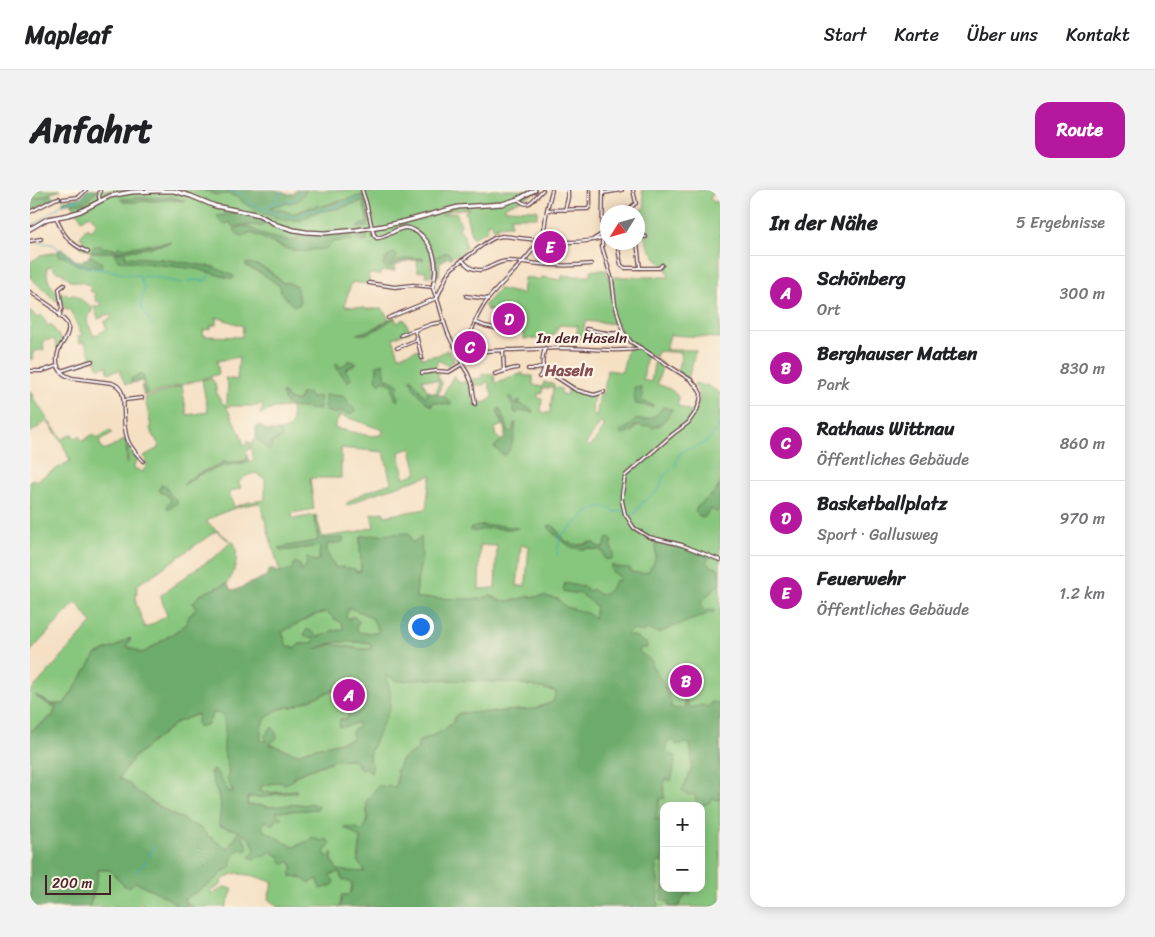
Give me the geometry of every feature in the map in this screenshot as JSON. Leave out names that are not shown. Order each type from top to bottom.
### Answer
[{"type":"main road","points":[[31,227],[46,219],[81,211],[102,200],[122,193],[167,190],[182,193],[215,206],[251,212],[277,225],[315,233],[372,228],[406,221],[450,208],[502,204],[535,190]]},
{"type":"street","points":[[63,199],[79,197],[86,190]]},
{"type":"street","points":[[362,190],[374,235],[377,238],[405,228],[414,230],[429,244],[435,260],[434,289],[454,346],[462,352],[462,364],[472,384],[475,404]]},
{"type":"street","points":[[518,198],[527,204],[543,190]]},
{"type":"street","points":[[466,352],[477,316],[488,299],[523,262],[539,240],[545,228],[552,190]]},
{"type":"street","points":[[565,210],[568,190]]},
{"type":"street","points":[[547,210],[588,209],[590,206],[590,190]]},
{"type":"street","points":[[603,205],[603,191],[622,190]]},
{"type":"street","points":[[633,190],[635,205]]},
{"type":"street","points":[[100,191],[99,197],[102,200]]},
{"type":"street","points":[[30,212],[59,198]]},
{"type":"street","points":[[56,217],[60,227],[71,243],[88,252]]},
{"type":"street","points":[[594,239],[600,235]]},
{"type":"street","points":[[388,318],[437,298],[448,273],[475,249],[494,238],[502,236],[574,243],[600,238]]},
{"type":"street","points":[[30,241],[41,239]]},
{"type":"street","points":[[603,250],[612,280],[615,304],[623,332],[630,342],[693,382],[700,391],[700,401],[697,410],[688,423],[625,476],[622,488],[625,514],[634,528],[649,537],[682,545],[720,560]]},
{"type":"street","points":[[618,250],[622,266],[625,268],[659,268],[662,266]]},
{"type":"street","points":[[638,250],[640,268]]},
{"type":"street","points":[[462,260],[468,266],[479,270],[504,261],[569,266],[591,264]]},
{"type":"street","points":[[369,283],[395,287],[413,285],[438,291],[441,290]]},
{"type":"street","points":[[59,316],[62,308],[59,289],[64,285]]},
{"type":"street","points":[[30,292],[46,302],[67,323],[68,333],[59,350],[57,360],[57,366],[61,371],[66,376],[72,378],[116,385],[121,390],[124,400],[127,440],[143,461]]},
{"type":"street","points":[[466,296],[488,299]]},
{"type":"street","points":[[401,335],[432,324],[444,322]]},
{"type":"street","points":[[475,322],[510,331]]},
{"type":"street","points":[[586,329],[611,333],[623,332]]},
{"type":"street","points":[[415,331],[422,358]]},
{"type":"street","points":[[397,348],[417,340]]},
{"type":"street","points":[[630,342],[630,349]]},
{"type":"street","points":[[539,377],[542,374],[545,348]]},
{"type":"street","name":"In den Haseln","points":[[462,352],[545,348],[579,348],[602,351],[641,348]]},
{"type":"street","points":[[503,350],[504,371]]},
{"type":"street","points":[[61,371],[92,361]]},
{"type":"street","points":[[422,373],[449,372],[462,364]]},
{"type":"street","points":[[30,371],[42,371],[57,366]]},
{"type":"street","points":[[495,374],[517,368]]},
{"type":"street","points":[[528,369],[543,368],[576,390],[594,395],[604,392]]},
{"type":"street","points":[[124,400],[142,398]]},
{"type":"green space","points":[[35,190],[61,190],[30,200],[30,192]]},
{"type":"green space","points":[[87,190],[98,190],[85,202],[62,203],[64,200],[81,197]]},
{"type":"green space","points":[[98,190],[203,190],[217,195],[230,194],[254,210],[283,220],[301,220],[316,212],[337,209],[363,201],[368,222],[366,206],[362,195],[321,207],[311,207],[292,214],[280,209],[271,209],[270,207],[298,201],[307,190],[363,190],[365,194],[376,190],[541,190],[505,206],[505,209],[537,210],[537,217],[511,217],[511,225],[497,226],[497,229],[494,230],[492,223],[487,223],[488,230],[472,238],[465,211],[470,208],[451,210],[441,215],[456,212],[466,248],[462,251],[466,256],[463,258],[459,254],[451,257],[447,252],[436,257],[436,275],[434,275],[434,263],[430,258],[432,276],[426,276],[426,271],[418,272],[417,260],[424,259],[394,263],[390,266],[389,264],[396,260],[395,253],[390,254],[383,265],[389,271],[382,271],[379,275],[369,274],[368,284],[352,282],[345,306],[383,309],[389,319],[365,334],[395,318],[397,323],[404,319],[410,331],[393,338],[399,356],[419,349],[422,358],[438,355],[447,350],[454,363],[451,362],[449,366],[438,360],[435,369],[439,373],[437,377],[442,383],[438,394],[436,393],[439,381],[422,379],[428,391],[428,396],[425,397],[411,378],[412,386],[432,406],[432,402],[450,405],[451,403],[443,395],[454,375],[459,383],[465,382],[471,386],[475,405],[488,401],[493,397],[488,382],[484,383],[484,385],[474,385],[472,379],[482,378],[482,374],[494,374],[495,383],[523,373],[523,376],[533,376],[533,385],[542,387],[544,382],[551,383],[554,384],[554,387],[561,389],[561,394],[567,395],[569,386],[577,391],[594,395],[592,411],[596,418],[600,394],[604,392],[607,370],[622,372],[628,350],[629,345],[618,324],[585,321],[582,340],[576,339],[578,326],[559,325],[553,336],[550,335],[550,338],[524,339],[524,333],[521,333],[521,330],[501,326],[502,314],[486,310],[491,310],[484,306],[499,289],[522,294],[524,278],[542,279],[542,277],[562,280],[562,276],[591,276],[591,270],[606,270],[610,282],[613,281],[613,277],[669,277],[665,266],[659,262],[645,238],[645,205],[642,190],[717,190],[710,198],[714,202],[720,202],[720,338],[670,335],[666,350],[696,350],[688,379],[677,372],[682,353],[658,351],[656,357],[647,353],[643,380],[651,382],[655,359],[663,364],[657,384],[673,391],[679,399],[677,405],[694,413],[699,399],[695,383],[707,385],[720,393],[720,907],[656,907],[545,596],[506,601],[498,600],[494,597],[482,599],[416,598],[421,537],[412,543],[361,536],[361,571],[356,572],[355,569],[342,567],[336,568],[328,555],[327,544],[342,542],[343,538],[323,540],[323,537],[359,532],[374,527],[371,514],[383,512],[385,516],[426,509],[432,475],[370,495],[347,506],[346,504],[356,497],[391,483],[384,452],[341,448],[341,478],[310,478],[314,509],[292,513],[293,519],[316,515],[314,517],[318,540],[278,548],[281,551],[320,546],[319,559],[317,561],[312,560],[309,557],[302,571],[280,572],[260,503],[232,509],[207,521],[207,523],[235,544],[236,565],[227,584],[200,595],[193,602],[196,608],[186,620],[189,623],[145,652],[139,653],[126,646],[130,638],[96,655],[64,704],[51,704],[36,695],[51,706],[56,706],[53,715],[30,732],[30,692],[92,623],[76,602],[30,652],[30,481],[33,479],[36,481],[70,461],[62,442],[47,421],[30,433],[30,390],[34,395],[33,399],[62,439],[72,434],[75,438],[79,436],[82,441],[94,434],[97,438],[110,430],[112,433],[99,441],[103,451],[126,439],[127,465],[127,442],[138,459],[134,468],[143,472],[147,464],[144,456],[160,447],[150,429],[145,398],[182,386],[187,415],[208,412],[202,380],[212,379],[215,383],[217,395],[224,405],[227,402],[228,385],[225,378],[237,380],[239,357],[217,361],[219,374],[147,395],[142,374],[131,379],[132,383],[126,384],[120,374],[121,370],[108,373],[107,366],[98,368],[96,360],[92,360],[85,342],[80,343],[78,337],[82,335],[70,310],[63,306],[60,292],[66,293],[69,297],[73,294],[92,307],[92,312],[88,315],[87,322],[94,336],[107,329],[104,322],[112,318],[110,315],[103,315],[103,317],[98,319],[94,306],[102,305],[101,302],[96,301],[95,293],[90,291],[91,287],[84,283],[70,281],[63,273],[57,272],[51,266],[47,267],[49,282],[60,299],[56,301],[30,277],[30,262],[40,255],[58,252],[60,256],[81,266],[82,264],[89,267],[102,263],[91,257],[91,252],[80,247],[84,240],[80,238],[86,228],[92,231],[97,222],[89,215],[82,220],[72,204],[85,202]],"holes":[[[171,197],[184,200],[123,202],[121,199]],[[236,213],[248,215],[261,226],[233,227],[229,222],[218,216]],[[242,226],[251,228],[264,235],[296,241],[299,234],[317,236],[336,235],[367,241],[356,239],[333,242],[327,248],[298,251],[283,248],[254,234],[249,233],[241,237],[235,229]],[[170,242],[137,250],[113,253],[104,248],[124,248]],[[125,252],[125,257],[162,259],[213,267],[234,277],[233,279],[197,269],[118,260]],[[252,264],[268,270],[298,295],[300,302],[265,275],[246,266]],[[216,317],[243,326],[242,337],[204,336],[203,330],[211,329],[211,325],[216,325]],[[350,361],[356,365],[344,371],[351,377],[348,382],[337,369],[337,363],[341,367]],[[553,387],[550,413],[541,412],[542,399],[538,398],[538,393],[542,394],[543,388]],[[282,393],[288,399],[296,401],[299,400],[300,395],[311,398],[319,410],[285,402]],[[325,395],[345,396],[350,414],[339,411]],[[511,397],[517,406],[519,404],[533,411],[519,411],[515,413]],[[261,404],[263,407],[260,414],[275,408],[291,407],[292,423],[288,428],[278,431],[281,433],[280,439],[272,443],[263,443],[256,439],[253,441],[252,446],[254,460],[223,466],[198,475],[184,485],[198,474],[223,462],[239,462],[248,459],[246,451],[250,449],[251,442],[246,442],[247,445],[244,446],[241,435],[226,406],[258,406]],[[663,407],[669,409],[670,412],[658,426],[639,425],[633,428],[634,430],[624,434],[635,420],[647,420],[657,414]],[[497,410],[505,420],[509,433],[513,429],[503,455],[494,447],[501,441],[497,436],[495,428],[503,425]],[[340,415],[383,430],[382,435],[370,436],[334,428]],[[601,422],[603,423],[604,428],[590,447],[586,444]],[[411,448],[417,473],[404,478],[399,452]],[[256,473],[265,479],[264,500],[234,507],[229,492],[241,488],[239,482],[246,476]],[[548,527],[555,527],[565,541],[574,544],[590,542],[603,548],[605,546],[602,551],[588,548],[571,547]],[[216,531],[231,542],[216,556],[161,595],[167,616],[145,628],[136,603],[137,585]],[[480,545],[497,546],[495,588],[479,589]],[[521,545],[529,546],[526,582],[524,586],[517,586]]]},
{"type":"green space","points":[[203,190],[276,190],[290,194],[296,190],[307,190],[298,201],[270,207],[271,209],[280,209],[292,214],[319,205],[321,207],[363,195],[368,211],[368,222],[363,201],[336,209],[316,212],[301,220],[283,220],[254,210],[230,194],[217,195]]},
{"type":"green space","points":[[50,194],[55,199],[30,212],[30,200]]},
{"type":"green space","points":[[171,197],[185,201],[123,202],[121,199]]},
{"type":"green space","points":[[235,213],[256,217],[266,222],[263,226],[244,225],[233,227],[229,222],[224,225],[217,216]]},
{"type":"green space","points":[[368,222],[367,227],[356,229],[359,226]]},
{"type":"green space","points":[[242,226],[251,228],[264,235],[296,241],[298,234],[317,236],[357,233],[368,237],[366,242],[356,239],[333,242],[327,248],[304,252],[288,249],[255,234],[249,233],[241,237],[234,229]]},
{"type":"green space","points":[[170,242],[130,250],[91,252],[94,246],[116,249],[119,247]]},
{"type":"green space","points":[[63,249],[75,260],[83,262],[84,259],[88,259],[89,255],[102,263],[101,267],[91,265],[89,267],[82,264],[81,266],[59,256],[58,250]]},
{"type":"green space","points":[[125,252],[125,257],[162,259],[213,267],[234,276],[233,279],[197,269],[118,260],[114,254]]},
{"type":"green space","points":[[448,252],[451,257],[450,259],[448,257],[440,263],[439,276],[436,275],[435,257]]},
{"type":"green space","points":[[395,253],[397,256],[396,260],[389,264],[390,266],[406,258],[424,259],[402,262],[395,266],[395,271],[389,271],[383,265],[390,254]]},
{"type":"green space","points":[[246,263],[262,267],[283,283],[287,282],[296,286],[299,305],[293,306],[280,291],[281,287],[279,285],[246,266]]},
{"type":"green space","points":[[30,310],[37,318],[41,315],[49,327],[51,324],[60,338],[63,339],[58,348],[54,339],[43,341],[44,350],[34,351],[33,360],[30,359]]},
{"type":"green space","points":[[394,316],[395,318],[372,332],[357,334],[376,328]]},
{"type":"green space","points":[[349,361],[357,364],[345,370],[351,377],[348,382],[335,364],[337,363],[341,367]]},
{"type":"green space","points":[[383,363],[386,378],[399,385],[396,390],[399,398],[398,401],[392,390],[394,386],[383,380],[380,384],[376,380],[377,365]]},
{"type":"green space","points":[[143,374],[147,395],[144,396],[141,386],[144,386],[142,381],[132,383],[131,379]]},
{"type":"green space","points":[[411,378],[425,397],[428,391],[436,393],[445,398],[451,405],[432,402],[432,406],[412,386]]},
{"type":"green space","points":[[634,387],[641,387],[642,401],[653,405],[653,407],[636,404]]},
{"type":"green space","points":[[282,393],[288,399],[296,401],[299,400],[300,394],[308,393],[311,398],[319,396],[320,410],[291,407],[285,402]]},
{"type":"green space","points":[[325,395],[345,396],[355,412],[351,414],[339,411],[338,414],[325,411]]},
{"type":"green space","points":[[511,396],[517,405],[518,400],[520,400],[520,404],[531,409],[533,412],[519,411],[515,413],[508,398]]},
{"type":"green space","points":[[663,407],[672,409],[667,417],[653,428],[649,425],[644,427],[638,425],[633,427],[634,430],[621,435],[620,432],[635,420],[650,419]]},
{"type":"green space","points":[[500,408],[509,433],[513,429],[514,423],[516,423],[512,445],[505,456],[494,447],[505,437],[504,427],[497,410]]},
{"type":"green space","points":[[260,425],[267,431],[278,431],[281,433],[282,438],[272,443],[269,451],[256,439],[256,428]]},
{"type":"green space","points":[[248,459],[249,462],[223,466],[198,475],[183,485],[198,474],[223,462],[239,462]]},
{"type":"green space","points":[[720,484],[720,510],[716,512],[711,509],[704,518],[698,515],[695,512],[697,507],[715,492]]},
{"type":"green space","points":[[161,485],[166,486],[170,494],[178,502],[168,510],[167,506],[171,500],[166,494],[161,493],[159,489]]},
{"type":"green space","points":[[316,516],[323,539],[344,539],[342,542],[327,544],[328,555],[336,568],[355,569],[356,572],[361,571],[361,536],[409,533],[412,543],[421,537],[422,555],[417,579],[416,598],[482,599],[492,596],[499,600],[511,601],[545,596],[558,599],[566,607],[587,613],[594,618],[596,606],[581,594],[565,592],[563,589],[565,583],[587,588],[590,591],[592,589],[600,595],[603,594],[609,590],[615,581],[619,580],[619,576],[613,573],[610,566],[612,565],[630,568],[631,572],[648,572],[655,559],[655,541],[685,547],[709,557],[706,562],[712,567],[717,567],[719,570],[720,583],[702,601],[701,607],[705,611],[713,609],[715,611],[658,633],[645,629],[643,632],[631,630],[627,635],[632,635],[647,644],[647,648],[640,648],[639,652],[652,661],[652,666],[661,679],[671,702],[671,707],[685,708],[683,691],[689,708],[702,705],[708,707],[711,702],[720,703],[720,799],[713,798],[709,803],[705,804],[705,802],[697,802],[694,794],[688,795],[682,790],[691,770],[690,744],[676,745],[673,740],[667,742],[666,750],[676,756],[672,778],[671,781],[667,778],[666,780],[664,788],[665,799],[660,799],[655,821],[660,817],[660,862],[656,864],[659,891],[658,907],[340,907],[342,895],[348,895],[351,892],[352,883],[343,880],[339,872],[329,875],[334,881],[333,885],[320,889],[318,879],[309,883],[300,877],[291,876],[293,870],[291,862],[289,861],[284,865],[279,856],[271,851],[265,856],[254,859],[249,857],[255,851],[255,848],[251,841],[243,834],[242,836],[248,848],[245,851],[239,849],[231,860],[231,867],[211,883],[183,900],[193,907],[178,907],[163,896],[135,882],[130,887],[124,886],[110,870],[98,870],[89,907],[30,907],[30,732],[53,716],[56,707],[35,696],[51,704],[64,704],[96,655],[130,638],[131,640],[126,646],[139,653],[145,652],[188,623],[186,620],[196,608],[193,602],[200,595],[227,583],[231,590],[236,590],[266,576],[269,570],[278,572],[292,570],[295,562],[301,566],[299,570],[302,571],[307,564],[306,558],[309,557],[317,561],[319,559],[320,546],[281,551],[278,548],[316,541],[318,540],[314,517]],"holes":[[[349,608],[372,618],[379,631],[377,633],[357,631],[357,623],[360,622],[355,617],[350,617],[349,620],[346,615]],[[327,612],[341,622],[343,629],[333,630],[317,637],[307,629],[304,634],[309,638],[315,639],[314,642],[299,644],[296,648],[287,646],[282,632],[314,615]],[[335,642],[366,642],[371,644],[371,649],[332,644],[315,649]],[[386,675],[398,681],[428,679],[518,683],[555,691],[556,693],[553,702],[534,709],[460,713],[456,715],[446,728],[418,742],[418,749],[401,760],[396,771],[398,776],[395,787],[378,786],[366,802],[368,818],[364,829],[359,830],[358,828],[345,826],[344,828],[361,839],[358,861],[364,872],[336,869],[332,859],[333,853],[331,853],[330,858],[324,852],[331,843],[326,839],[321,841],[312,837],[308,841],[293,847],[262,829],[265,820],[273,825],[276,822],[275,819],[282,818],[276,812],[318,809],[318,805],[311,803],[267,807],[263,805],[247,805],[248,797],[267,797],[275,794],[296,793],[296,790],[271,793],[269,791],[261,792],[261,786],[280,782],[285,784],[294,780],[294,776],[335,760],[353,759],[362,770],[367,767],[372,773],[369,754],[390,708],[390,691]],[[341,687],[360,689],[355,699],[344,703],[344,707],[349,714],[348,719],[340,719],[339,727],[349,726],[357,722],[359,726],[352,731],[353,739],[297,754],[269,744],[277,737],[272,727],[265,735],[266,742],[261,741],[261,727],[271,714]],[[213,713],[222,714],[225,723],[224,751],[228,768],[227,779],[233,792],[229,792],[215,770],[210,772],[221,803],[219,826],[239,831],[227,849],[199,828],[156,805],[119,778],[134,757],[177,722],[198,714],[198,727],[208,724]]]},
{"type":"green space","points":[[498,525],[518,528],[469,530],[479,526]]},
{"type":"green space","points":[[552,525],[563,539],[576,544],[582,545],[593,542],[595,545],[603,548],[607,538],[610,538],[612,542],[610,546],[614,552],[613,558],[605,559],[602,551],[571,547],[558,538],[548,526]]},
{"type":"green space","points":[[349,608],[372,618],[379,631],[377,633],[362,633],[357,631],[357,623],[350,618],[349,620],[346,615]]},
{"type":"green space","points":[[327,612],[341,623],[343,629],[333,630],[317,637],[314,634],[314,642],[299,644],[297,648],[287,647],[282,632],[314,615]]},
{"type":"green space","points":[[335,642],[366,642],[371,643],[371,649],[333,644],[315,650]]},
{"type":"green space","points":[[386,675],[404,681],[428,679],[518,683],[555,691],[556,693],[553,702],[534,709],[460,713],[456,715],[446,728],[419,742],[418,749],[401,760],[395,788],[366,808],[368,818],[364,829],[345,828],[361,839],[358,861],[364,872],[338,870],[332,859],[326,856],[324,852],[331,843],[312,841],[293,847],[261,829],[265,819],[281,818],[275,812],[318,809],[311,803],[267,807],[247,805],[248,797],[267,797],[275,794],[296,793],[296,790],[270,793],[269,791],[261,792],[260,786],[280,782],[335,760],[353,759],[359,767],[369,761],[369,754],[377,737],[390,691]]},
{"type":"green space","points":[[341,687],[360,689],[355,699],[345,709],[349,714],[348,719],[340,719],[340,727],[357,722],[359,726],[353,739],[297,754],[261,741],[261,727],[271,714]]},
{"type":"green space","points":[[213,713],[222,714],[226,723],[224,752],[234,792],[229,792],[215,770],[210,772],[221,803],[219,826],[239,830],[227,849],[199,828],[184,822],[184,819],[147,800],[133,789],[130,784],[119,778],[134,757],[177,722],[199,714],[197,724],[206,725]]},
{"type":"green space","points":[[243,834],[251,841],[255,848],[255,851],[249,856],[265,856],[270,851],[281,859],[290,862],[292,866],[291,876],[318,879],[320,888],[329,875],[339,872],[341,877],[352,883],[351,892],[348,895],[342,895],[340,907],[277,907],[268,899],[273,882],[239,873],[232,874],[222,880],[221,885],[210,891],[212,894],[224,887],[233,889],[226,907],[193,907],[182,900],[211,883],[231,867],[231,860],[239,849],[247,845],[242,836]]},
{"type":"green space","points":[[98,870],[110,870],[124,886],[135,882],[163,896],[178,907],[142,907],[142,903],[137,907],[89,907]]},
{"type":"green space","points":[[662,892],[691,892],[691,894],[685,895],[678,907],[669,907],[669,902],[661,900]]},
{"type":"waterway","points":[[30,227],[65,202],[78,200],[90,190]]},
{"type":"waterway","points":[[217,190],[225,190]]},
{"type":"waterway","points":[[228,190],[241,194],[250,204],[264,209],[273,203],[294,200],[301,190]]},
{"type":"waterway","points":[[274,201],[282,190]]},
{"type":"waterway","points":[[366,192],[375,190]]},
{"type":"waterway","points":[[264,209],[298,217],[307,211],[337,207],[341,203],[347,203],[360,197]]},
{"type":"waterway","points":[[31,242],[53,244],[72,260],[88,268],[154,277],[181,283]]},
{"type":"waterway","points":[[139,275],[144,288],[141,306],[152,325]]},
{"type":"waterway","points":[[187,281],[206,281],[209,276]]},
{"type":"waterway","points":[[627,511],[634,515],[642,503],[660,487],[663,477],[675,465],[679,454],[687,448],[693,448],[706,442],[711,438],[720,422]]},
{"type":"waterway","points":[[557,555],[560,536],[593,509],[600,507],[608,508],[615,512],[622,511]]},
{"type":"waterway","points":[[148,857],[154,846]]},
{"type":"waterway","points":[[136,872],[147,860]]},
{"type":"place","name":"Feuerwehr","points":[[550,247]]},
{"type":"place","name":"Basketballplatz","points":[[509,319]]},
{"type":"place","name":"Rathaus Wittnau","points":[[470,347]]},
{"type":"place","name":"Berghauser Matten","points":[[686,681]]},
{"type":"place","name":"Schönberg","points":[[349,695]]},
{"type":"district","name":"Haseln","points":[[569,370]]}]
